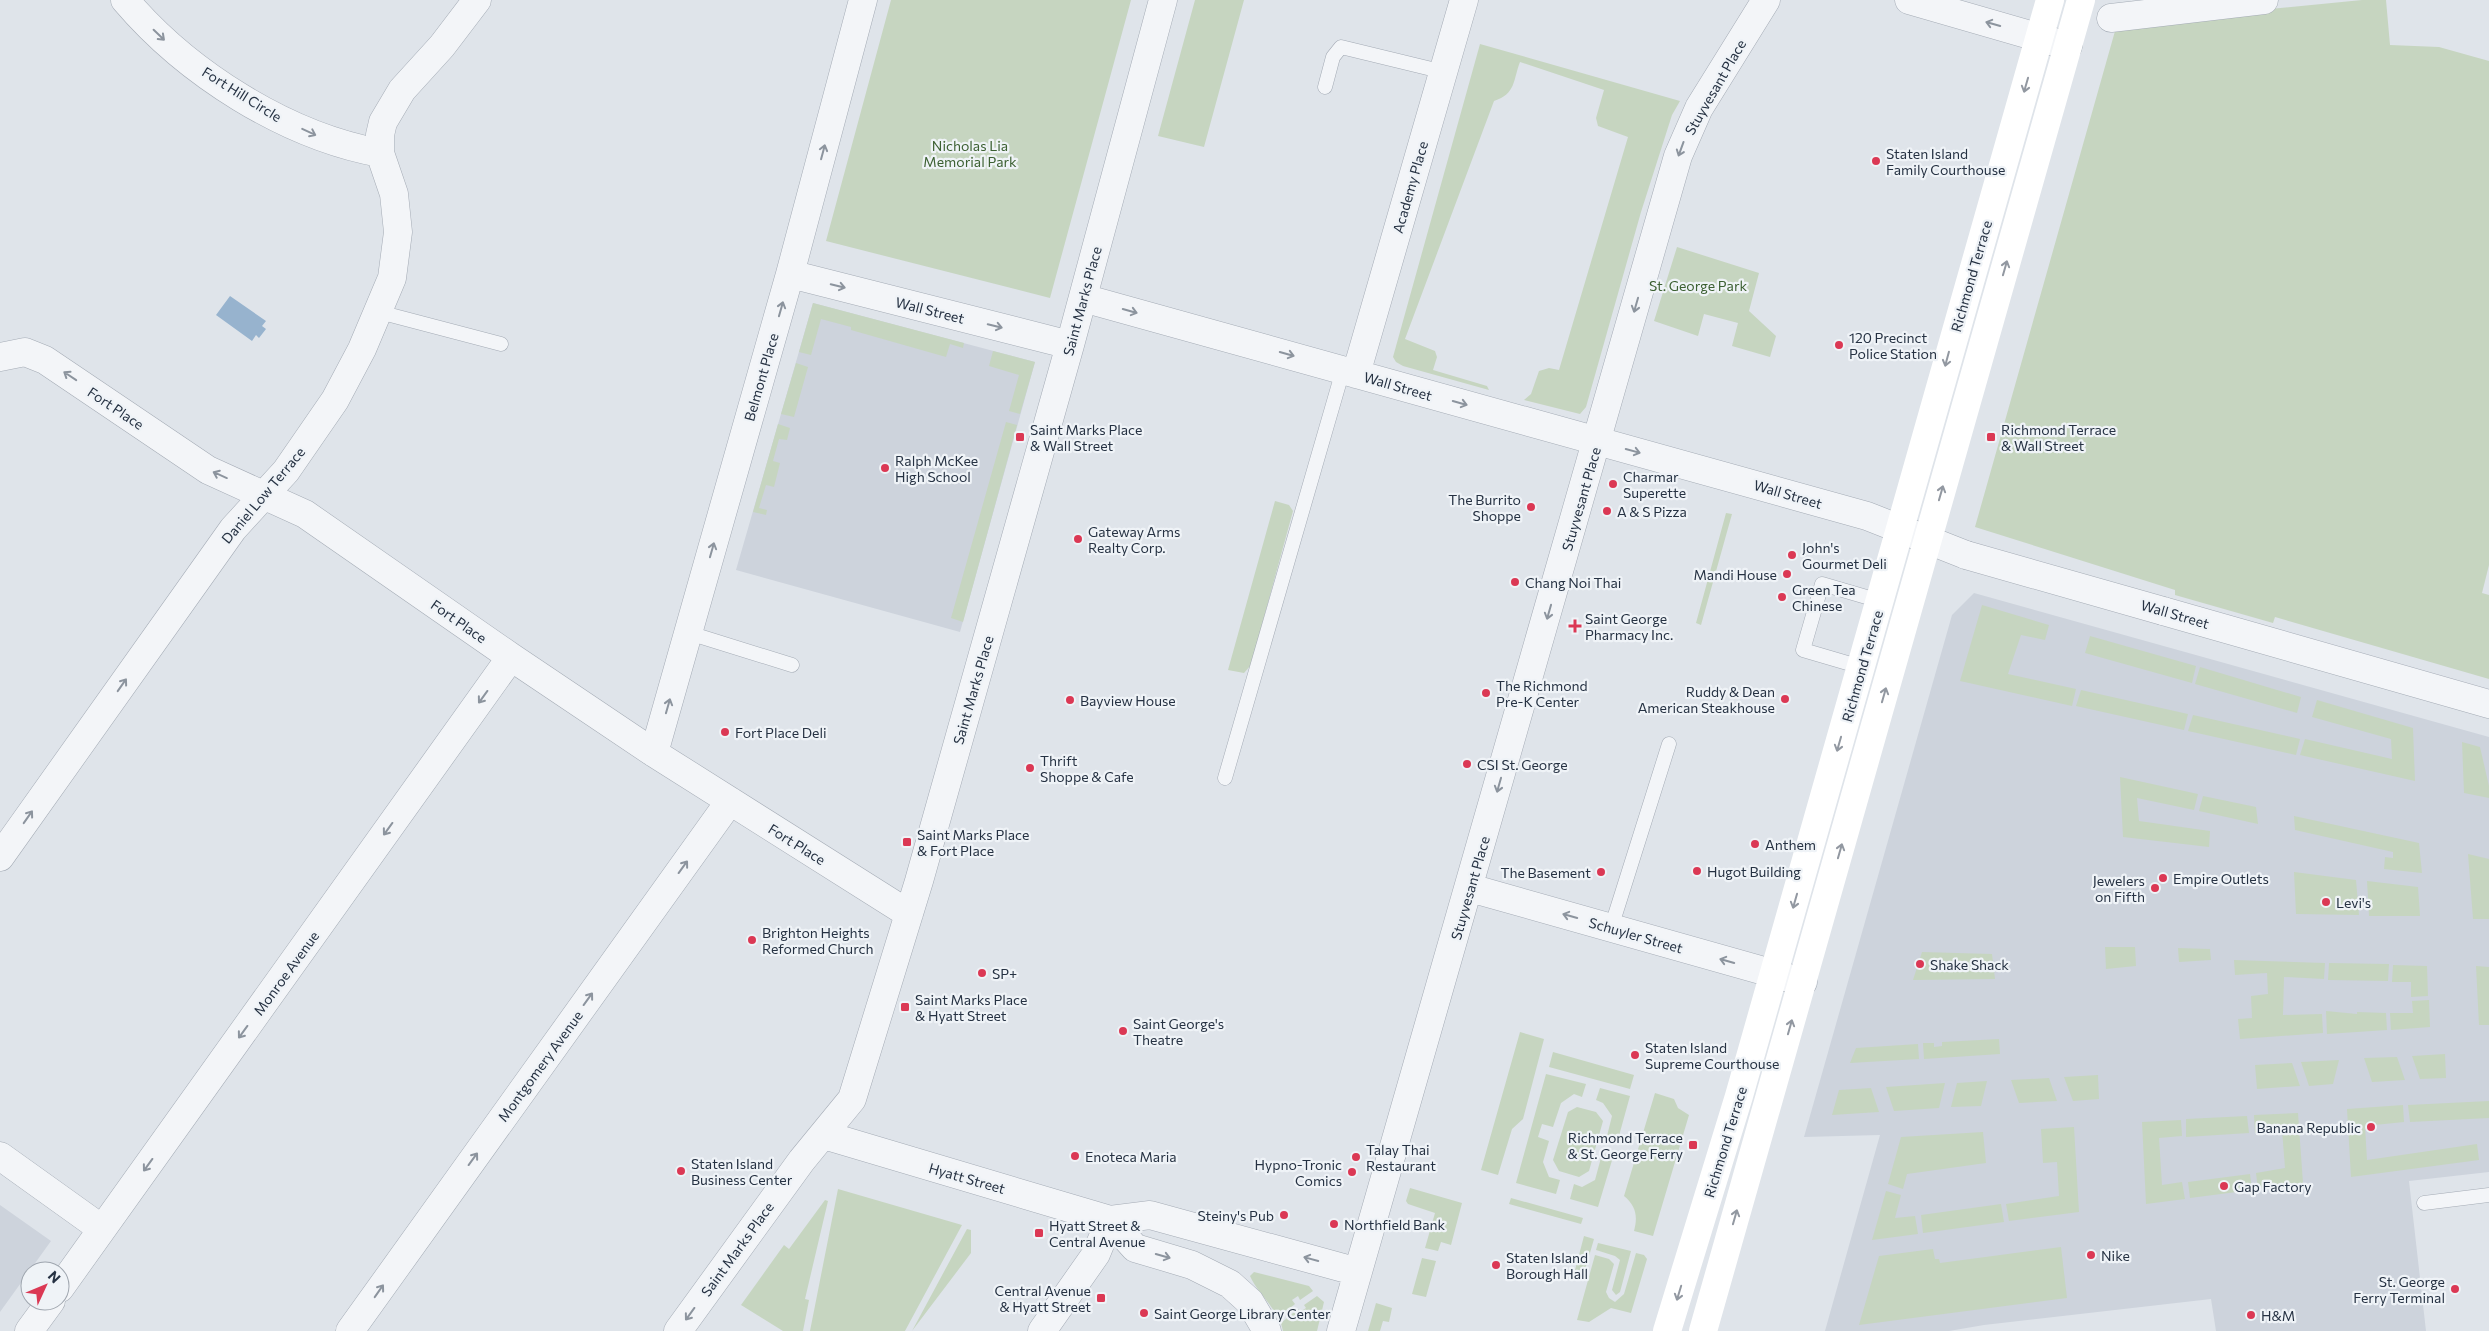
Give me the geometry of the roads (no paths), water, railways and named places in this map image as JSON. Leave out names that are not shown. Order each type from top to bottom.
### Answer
[{"type":"main road","name":"Richmond Terrace","points":[[1667,1331],[1774,974],[1901,529],[1961,308],[2050,0]]},
{"type":"main road","points":[[1706,1329],[2081,0]]},
{"type":"street","name":"Fort Hill Circle","points":[[125,0],[178,51],[214,80],[267,112],[316,136],[357,149],[380,153]]},
{"type":"street","name":"Daniel Low Terrace","points":[[0,857],[233,529],[286,472],[335,400],[379,312],[392,278],[398,232],[394,194],[380,153],[380,135],[383,122],[393,104],[478,0]]},
{"type":"street","name":"Belmont Place","points":[[654,753],[790,274],[864,0]]},
{"type":"street","name":"Saint Marks Place","points":[[678,1331],[802,1160],[852,1099],[909,914],[1070,345],[1163,0]]},
{"type":"street","name":"Academy Place","points":[[1350,372],[1444,72],[1464,0]]},
{"type":"street","name":"Stuyvesant Place","points":[[1342,1331],[1681,149],[1699,108],[1766,0]]},
{"type":"street","points":[[1909,0],[2068,46]]},
{"type":"street","points":[[2111,18],[2264,0]]},
{"type":"street","name":"Wall Street","points":[[790,274],[1070,345]]},
{"type":"street","name":"Wall Street","points":[[1083,298],[1867,516],[1966,555],[2489,704]]},
{"type":"street","name":"Fort Place","points":[[0,357],[25,352],[45,360],[208,470],[305,514],[511,657],[654,753],[909,914]]},
{"type":"street","name":"Monroe Avenue","points":[[70,1274],[511,657]]},
{"type":"street","name":"Montgomery Avenue","points":[[350,1331],[730,801]]},
{"type":"street","name":"Schuyler Street","points":[[1470,888],[1803,982]]},
{"type":"street","name":"Hyatt Street","points":[[824,1135],[1110,1220],[1150,1215],[1358,1272]]},
{"type":"street","points":[[0,1156],[102,1229]]},
{"type":"street","points":[[1042,1331],[1096,1254],[1110,1220],[1135,1248],[1192,1265],[1230,1284],[1250,1302],[1267,1331]]},
{"type":"street","points":[[29,1331],[44,1311]]},
{"type":"lane","points":[[1325,87],[1333,57],[1341,47],[1444,72]]},
{"type":"lane","points":[[1961,308],[1992,315]]},
{"type":"lane","points":[[379,312],[501,344]]},
{"type":"lane","points":[[1225,778],[1350,372]]},
{"type":"lane","points":[[1861,667],[1803,650],[1822,584],[1880,601]]},
{"type":"lane","points":[[689,633],[792,665]]},
{"type":"lane","points":[[1612,928],[1669,744]]},
{"type":"lane","points":[[2424,1203],[2489,1195]]},
{"type":"water","points":[[230,296],[266,321],[262,326],[266,329],[259,338],[256,335],[252,341],[216,315]]},
{"type":"place","name":"Staten Island Family Courthouse","points":[[1876,161]]},
{"type":"place","name":"120 Precinct Police Station","points":[[1839,345]]},
{"type":"place","name":"Saint Marks Place & Wall Street","points":[[1020,437]]},
{"type":"place","name":"Richmond Terrace & Wall Street","points":[[1991,437]]},
{"type":"place","name":"Ralph McKee High School","points":[[885,468]]},
{"type":"place","name":"Charmar Superette","points":[[1613,484]]},
{"type":"place","name":"The Burrito Shoppe","points":[[1531,507]]},
{"type":"place","name":"A & S Pizza","points":[[1607,511]]},
{"type":"place","name":"Gateway Arms Realty Corp.","points":[[1078,539]]},
{"type":"place","name":"John's Gourmet Deli","points":[[1792,555]]},
{"type":"place","name":"Mandi House","points":[[1787,574]]},
{"type":"place","name":"Chang Noi Thai","points":[[1515,582]]},
{"type":"place","name":"Green Tea Chinese","points":[[1782,597]]},
{"type":"place","name":"Saint George Pharmacy Inc.","points":[[1575,626]]},
{"type":"place","name":"The Richmond Pre-K Center","points":[[1486,693]]},
{"type":"place","name":"Ruddy & Dean American Steakhouse","points":[[1785,699]]},
{"type":"place","name":"Bayview House","points":[[1070,700]]},
{"type":"place","name":"Fort Place Deli","points":[[725,732]]},
{"type":"place","name":"CSI St. George","points":[[1467,764]]},
{"type":"place","name":"Thrift Shoppe & Cafe","points":[[1030,768]]},
{"type":"place","name":"Saint Marks Place & Fort Place","points":[[907,842]]},
{"type":"place","name":"Anthem","points":[[1755,844]]},
{"type":"place","name":"Hugot Building","points":[[1697,871]]},
{"type":"place","name":"The Basement","points":[[1601,872]]},
{"type":"place","name":"Empire Outlets","points":[[2163,878]]},
{"type":"place","name":"Jewelers on Fifth","points":[[2155,888]]},
{"type":"place","name":"Levi's","points":[[2326,902]]},
{"type":"place","name":"Brighton Heights Reformed Church","points":[[752,940]]},
{"type":"place","name":"Shake Shack","points":[[1920,964]]},
{"type":"place","name":"SP+","points":[[982,973]]},
{"type":"place","name":"Saint Marks Place & Hyatt Street","points":[[905,1007]]},
{"type":"place","name":"Saint George's Theatre","points":[[1123,1031]]},
{"type":"place","name":"Staten Island Supreme Courthouse","points":[[1635,1055]]},
{"type":"place","name":"Banana Republic","points":[[2371,1127]]},
{"type":"place","name":"Richmond Terrace & St. George Ferry","points":[[1693,1145]]},
{"type":"place","name":"Enoteca Maria","points":[[1075,1156]]},
{"type":"place","name":"Talay Thai Restaurant","points":[[1356,1157]]},
{"type":"place","name":"Staten Island Business Center","points":[[681,1171]]},
{"type":"place","name":"Hypno-Tronic Comics","points":[[1352,1172]]},
{"type":"place","name":"Gap Factory","points":[[2224,1186]]},
{"type":"place","name":"Steiny's Pub","points":[[1284,1215]]},
{"type":"place","name":"Northfield Bank","points":[[1334,1224]]},
{"type":"place","name":"Hyatt Street & Central Avenue","points":[[1039,1233]]},
{"type":"place","name":"Nike","points":[[2091,1255]]},
{"type":"place","name":"Staten Island Borough Hall","points":[[1496,1265]]},
{"type":"place","name":"St. George Ferry Terminal","points":[[2455,1289]]},
{"type":"place","name":"Central Avenue & Hyatt Street","points":[[1101,1298]]},
{"type":"place","name":"Saint George Library Center","points":[[1144,1313]]},
{"type":"place","name":"H&M","points":[[2251,1315]]},
{"type":"park label","name":"Nicholas Lia Memorial Park","points":[[970,154]]},
{"type":"park label","name":"St. George Park","points":[[1698,285]]}]
